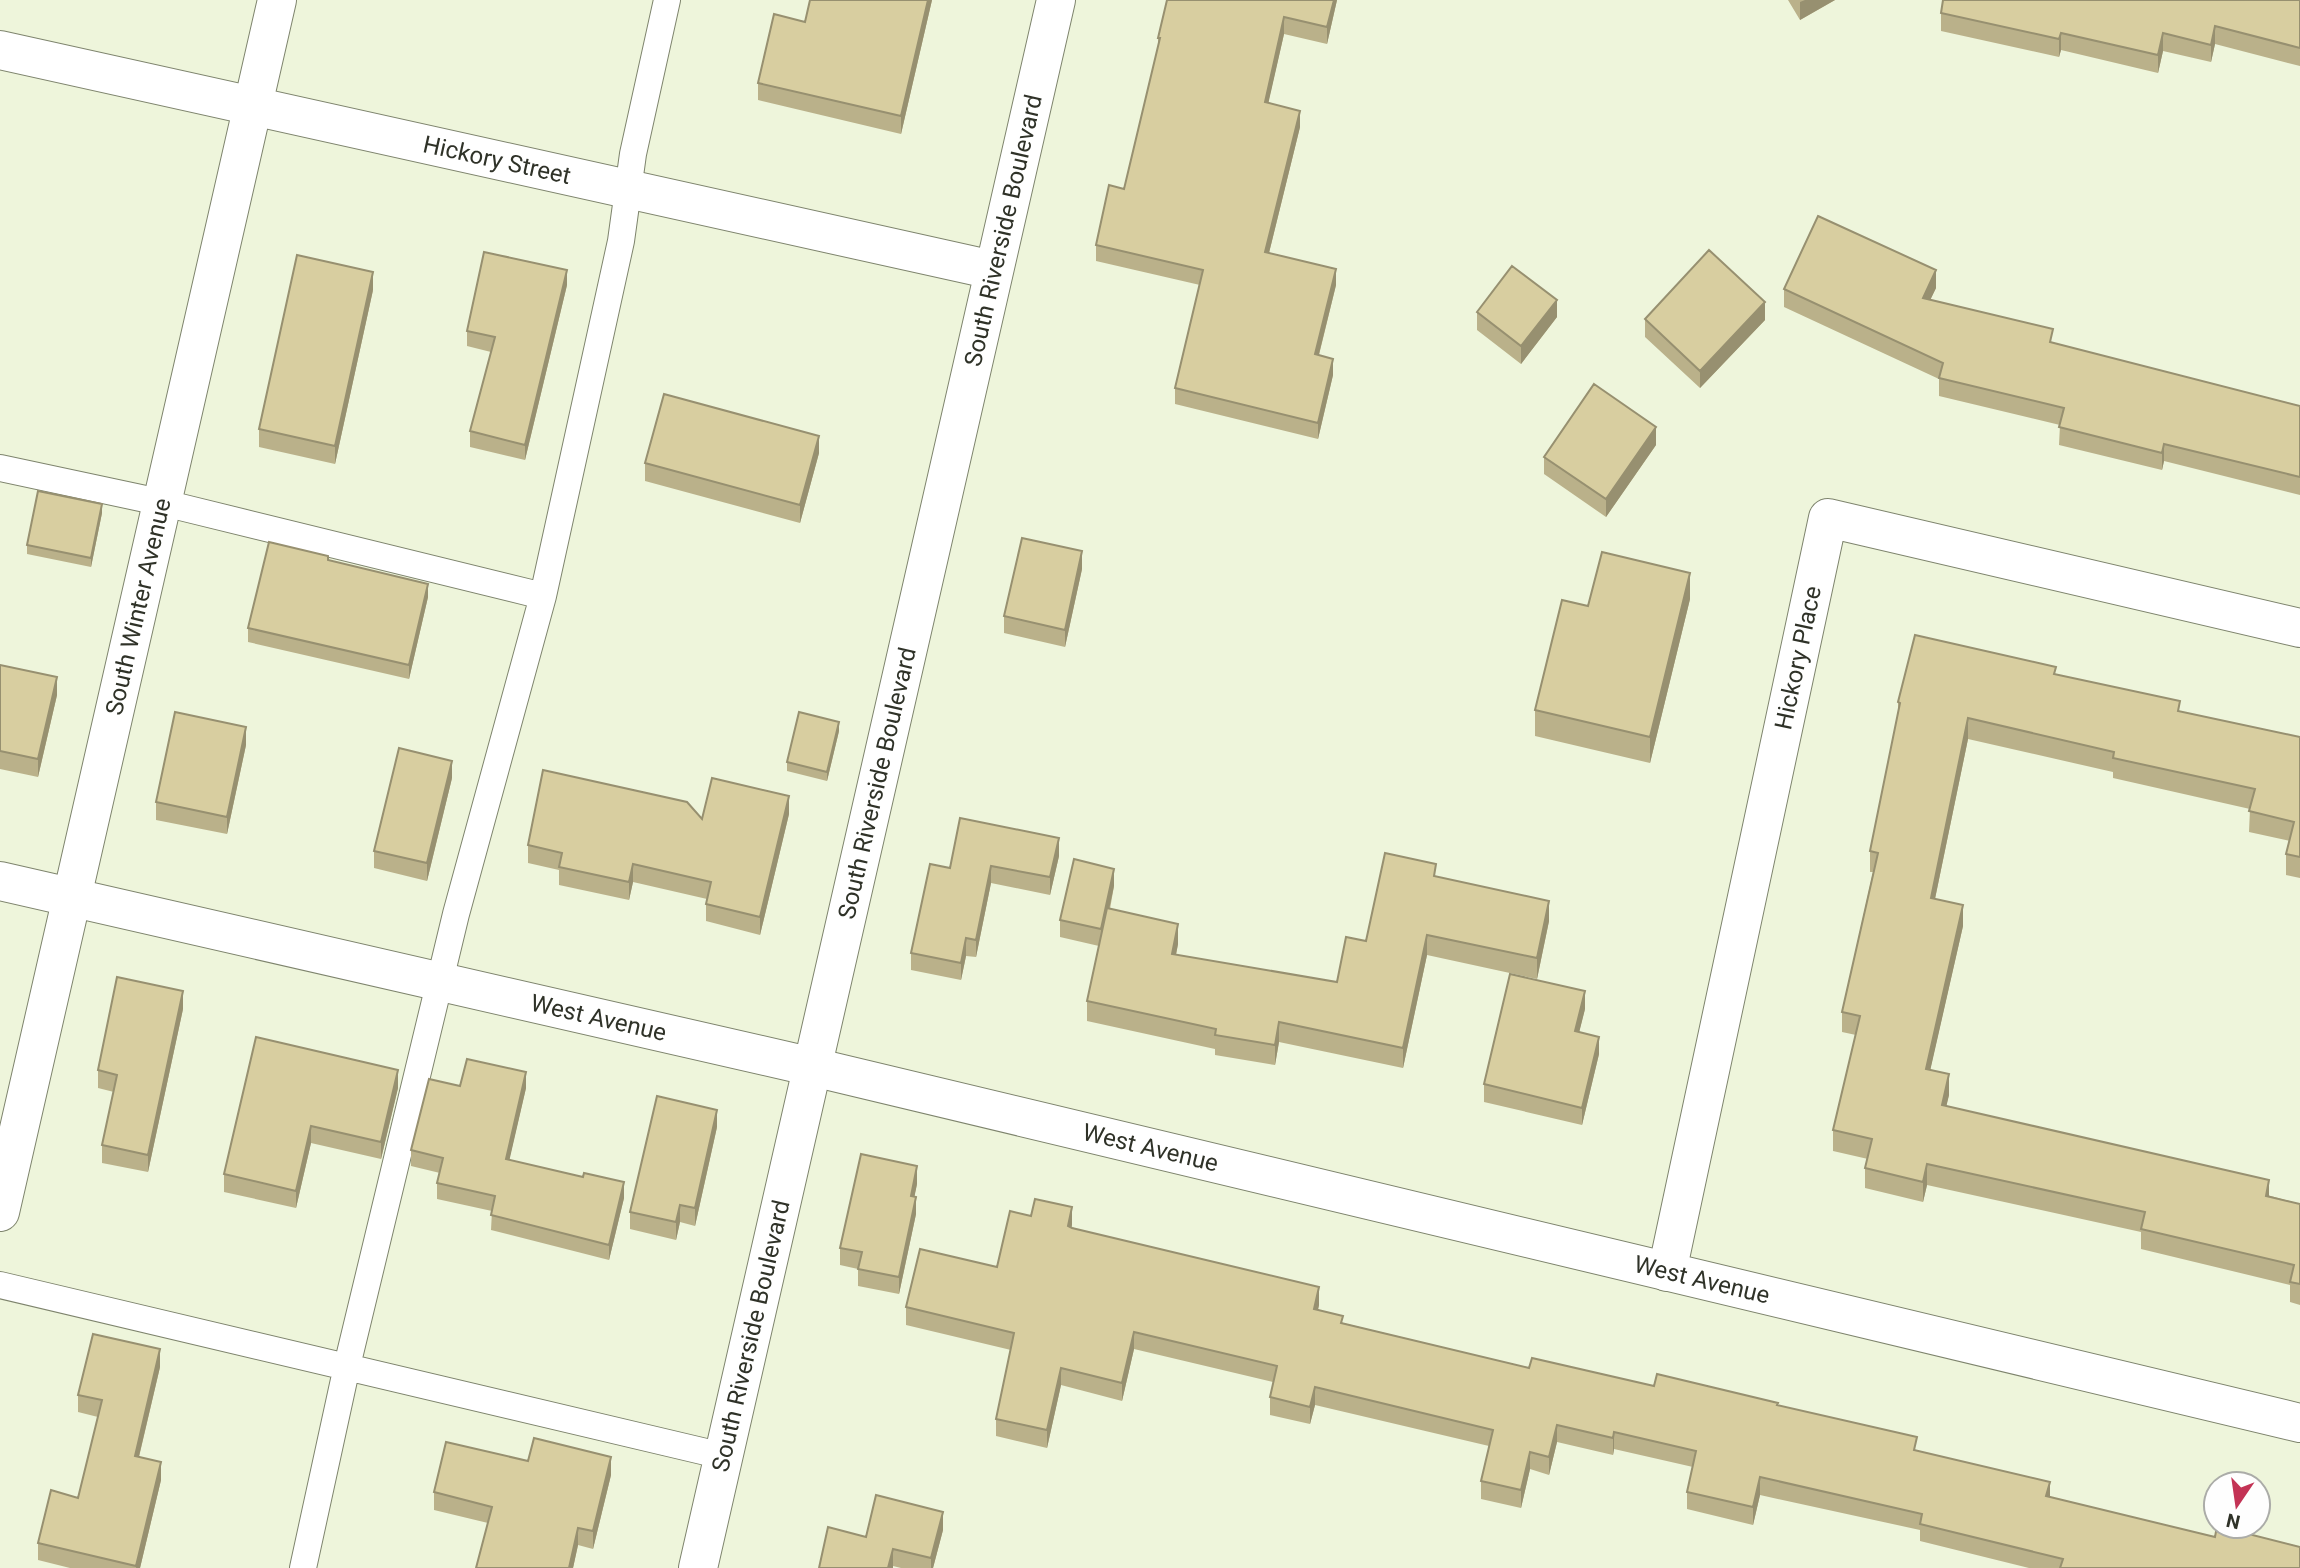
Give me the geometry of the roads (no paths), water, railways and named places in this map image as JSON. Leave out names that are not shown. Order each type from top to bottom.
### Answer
[{"type":"street","name":"South Winter Avenue","points":[[0,1212],[276,0]]},
{"type":"street","name":"South Riverside Boulevard","points":[[698,1568],[1056,0]]},
{"type":"street","name":"Hickory Street","points":[[0,50],[993,270]]},
{"type":"street","name":"Hickory Place","points":[[1667,1272],[1828,518],[2300,628]]},
{"type":"street","name":"West Avenue","points":[[0,881],[813,1067],[2300,1423]]},
{"type":"lane","points":[[303,1568],[347,1366],[456,914],[543,596],[621,241],[633,154],[667,0]]},
{"type":"lane","points":[[0,468],[163,503],[543,596]]},
{"type":"lane","points":[[0,1285],[723,1456]]}]
